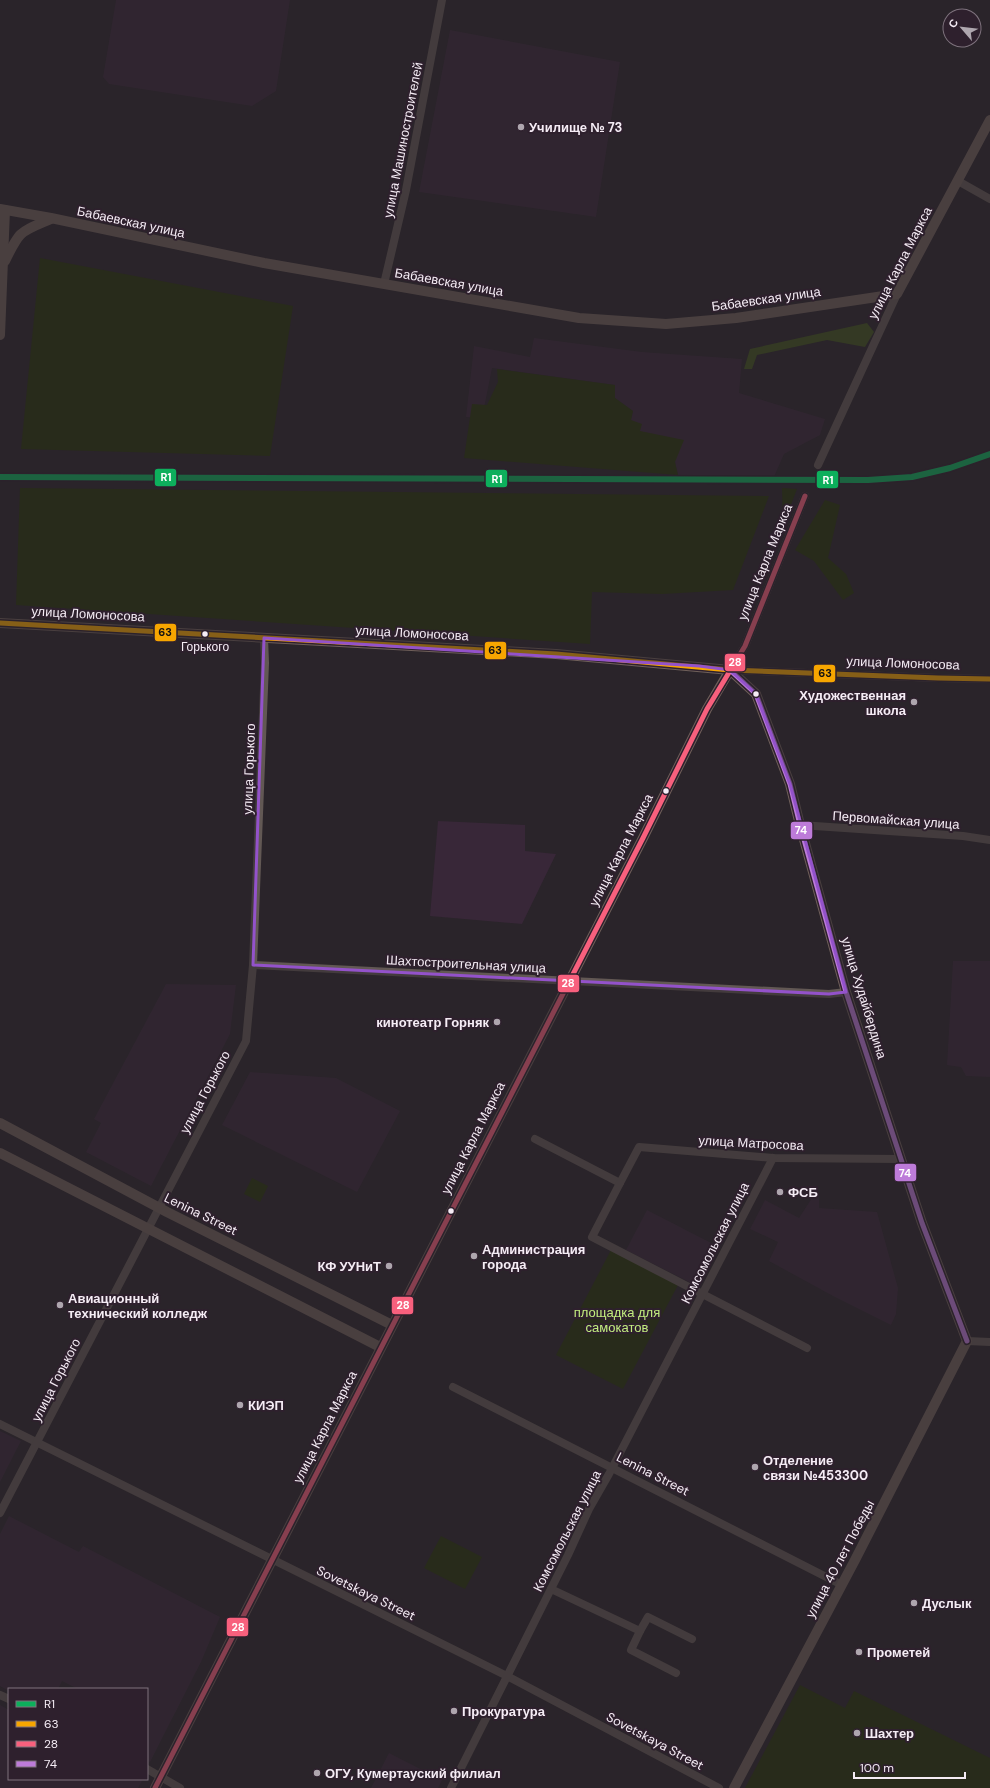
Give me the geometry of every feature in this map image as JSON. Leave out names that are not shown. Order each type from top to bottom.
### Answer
[{"type":"main road","name":"улица Карла Маркса","points":[[897,294],[990,120]]},
{"type":"main road","name":"Бабаевская улица","points":[[2,210],[51,218],[256,262],[579,318],[666,324],[736,318],[897,294]]},
{"type":"main road","points":[[0,335],[3,267],[2,210]]},
{"type":"main road","points":[[3,267],[16,238],[28,228],[51,218]]},
{"type":"main road","name":"улица Ломоносова","points":[[0,623],[556,654],[730,670]]},
{"type":"main road","name":"улица Карла Маркса","points":[[155,1788],[568,981],[643,838],[707,709],[730,670]]},
{"type":"main road","name":"улица Худайбердина","points":[[730,670],[756,694],[790,784],[846,992],[922,1223],[967,1341]]},
{"type":"main road","name":"Lenina Street","points":[[0,1123],[159,1207],[392,1325]]},
{"type":"main road","points":[[0,1153],[380,1347]]},
{"type":"main road","name":"улица 40 лет Победы","points":[[734,1788],[842,1585],[967,1341]]},
{"type":"street","name":"улица Машиностроителей","points":[[384,284],[406,190],[442,0]]},
{"type":"street","points":[[958,181],[990,199]]},
{"type":"street","name":"улица Карла Маркса","points":[[818,465],[897,294]]},
{"type":"street","name":"улица Карла Маркса","points":[[730,670],[745,646],[805,496]]},
{"type":"street","name":"улица Горького","points":[[0,1513],[246,1041],[253,965],[265,663],[264,638]]},
{"type":"street","name":"улица Ломоносова","points":[[730,670],[990,679]]},
{"type":"street","name":"Первомайская улица","points":[[800,825],[962,836],[990,840]]},
{"type":"street","name":"Шахтостроительная улица","points":[[253,965],[829,994],[846,992]]},
{"type":"street","points":[[535,1139],[620,1183]]},
{"type":"street","name":"улица Матросова","points":[[702,1295],[592,1237],[639,1147],[773,1158],[901,1159]]},
{"type":"street","name":"Комсомольская улица","points":[[451,1788],[551,1589],[589,1509],[612,1468],[773,1158]]},
{"type":"street","points":[[702,1295],[807,1348]]},
{"type":"street","points":[[967,1341],[990,1342]]},
{"type":"street","name":"Lenina Street","points":[[453,1387],[842,1585]]},
{"type":"street","name":"Sovetskaya Street","points":[[0,1424],[507,1676],[719,1788]]},
{"type":"street","points":[[551,1589],[640,1631]]},
{"type":"street","points":[[676,1673],[631,1650],[648,1617],[692,1639]]},
{"type":"street","points":[[148,1770],[161,1776],[180,1788]]},
{"type":"highlighted area","points":[[264,638],[699,666],[730,670],[756,694],[790,784],[846,992],[829,994],[253,965]]},
{"type":"shaded area","points":[[116,0],[290,0],[276,91],[252,106],[109,84],[103,77]]},
{"type":"shaded area","name":"Училище № 73","points":[[450,30],[620,62],[596,217],[419,192]]},
{"type":"shaded area","points":[[534,338],[642,352],[742,359],[739,393],[825,419],[820,435],[784,454],[773,479],[678,475],[675,462],[640,431],[631,420],[633,411],[615,398],[615,385],[492,368],[482,418],[466,417],[474,346],[530,357]]},
{"type":"shaded area","points":[[438,821],[525,825],[525,851],[556,854],[522,924],[430,916]]},
{"type":"shaded area","points":[[953,961],[990,961],[990,1077],[966,1076],[961,1067],[947,1065]]},
{"type":"shaded area","points":[[166,984],[236,985],[230,1034],[151,1186],[86,1152],[101,1123],[94,1119]]},
{"type":"shaded area","points":[[250,1072],[336,1078],[400,1111],[357,1192],[222,1125]]},
{"type":"shaded area","points":[[819,1197],[819,1208],[877,1212],[898,1288],[896,1314],[891,1325],[833,1296],[769,1261],[778,1242],[750,1229],[765,1200],[799,1218],[812,1198]]},
{"type":"shaded area","points":[[647,1210],[713,1244],[693,1284],[626,1250]]},
{"type":"shaded area","points":[[0,1431],[21,1441],[0,1482]]},
{"type":"shaded area","points":[[9,1516],[79,1552],[83,1546],[220,1617],[201,1662],[150,1762],[148,1761],[148,1688],[76,1688],[62,1681],[58,1688],[8,1688],[8,1690],[0,1686],[0,1534]]},
{"type":"shaded area","points":[[0,1705],[8,1709],[8,1780],[142,1780],[138,1788],[0,1788]]},
{"type":"shaded area","points":[[389,1753],[442,1780],[438,1788],[371,1788]]},
{"type":"green space","points":[[40,258],[293,306],[270,456],[21,449]]},
{"type":"green space","points":[[867,323],[874,332],[865,347],[827,340],[757,355],[752,369],[744,369],[750,349]]},
{"type":"green space","points":[[497,369],[615,385],[615,398],[633,411],[631,420],[642,424],[640,431],[684,440],[675,462],[678,475],[464,458],[472,404],[487,405],[498,382]]},
{"type":"green space","points":[[20,488],[769,496],[733,590],[662,594],[592,592],[590,644],[16,605]]},
{"type":"green space","points":[[782,488],[797,489],[783,525]]},
{"type":"green space","points":[[825,500],[840,505],[828,558],[846,574],[854,593],[843,600],[814,561],[795,550]]},
{"type":"green space","points":[[252,1178],[268,1186],[260,1202],[244,1194]]},
{"type":"green space","name":"площадка для самокатов","points":[[611,1250],[678,1285],[623,1389],[556,1355]]},
{"type":"green space","points":[[441,1536],[482,1557],[465,1589],[424,1568]]},
{"type":"green space","name":"Шахтер","points":[[800,1685],[845,1708],[854,1691],[990,1758],[990,1788],[745,1788]]},
{"type":"transit line","name":"R1","points":[[0,477],[868,480],[912,477],[950,468],[990,454]]},
{"type":"transit line","name":"28","points":[[155,1788],[643,838],[707,709],[745,646],[805,496]]},
{"type":"transit line","name":"63","points":[[0,623],[556,654],[730,670],[990,679]]},
{"type":"transit line","name":"74","points":[[730,670],[756,694],[790,784],[846,992],[922,1223],[967,1341]]},
{"type":"place","name":"Училище № 73","points":[[521,127]]},
{"type":"place","name":"Горького","points":[[205,634]]},
{"type":"place","name":"Художественная школа","points":[[914,702]]},
{"type":"place","name":"кинотеатр Горняк","points":[[497,1022]]},
{"type":"place","name":"ФСБ","points":[[780,1192]]},
{"type":"place","name":"Администрация города","points":[[474,1256]]},
{"type":"place","name":"КФ УУНиТ","points":[[389,1266]]},
{"type":"place","name":"Авиационный технический колледж","points":[[60,1305]]},
{"type":"place","name":"КИЭП","points":[[240,1405]]},
{"type":"place","name":"Отделение связи №453300","points":[[755,1467]]},
{"type":"place","name":"Дуслык","points":[[914,1603]]},
{"type":"place","name":"Прометей","points":[[859,1652]]},
{"type":"place","name":"Прокуратура","points":[[454,1711]]},
{"type":"place","name":"Шахтер","points":[[857,1733]]},
{"type":"place","name":"ОГУ, Кумертауский филиал","points":[[317,1773]]}]
